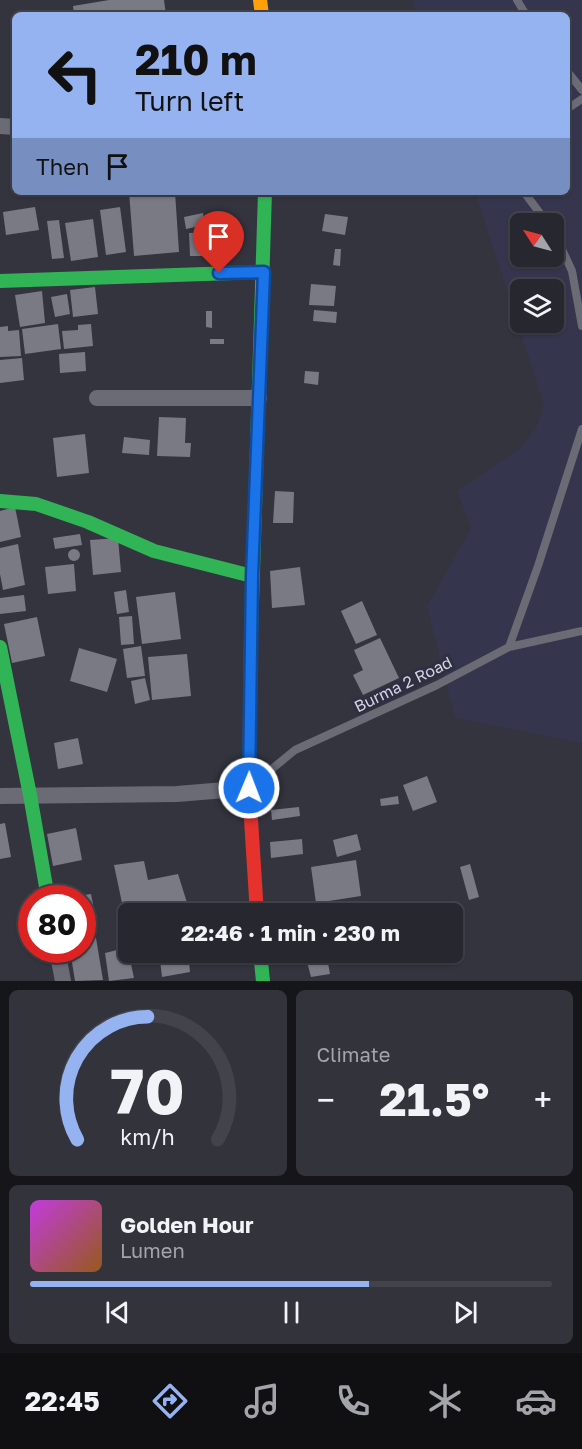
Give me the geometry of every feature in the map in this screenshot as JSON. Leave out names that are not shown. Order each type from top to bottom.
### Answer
[{"type":"main road","points":[[255,903],[249,788],[252,576],[265,195]]},
{"type":"main road","points":[[0,281],[264,272]]},
{"type":"main road","points":[[0,501],[36,504],[88,522],[154,551],[252,576]]},
{"type":"main road","points":[[0,647],[46,885]]},
{"type":"main road","points":[[261,963],[263,981]]},
{"type":"street","points":[[97,398],[259,398]]},
{"type":"street","points":[[0,796],[177,794],[249,788]]},
{"type":"street","points":[[60,963],[63,981]]},
{"type":"lane","points":[[570,75],[582,90]]},
{"type":"lane","points":[[526,195],[540,213]]},
{"type":"lane","points":[[564,253],[572,270],[582,326]]},
{"type":"lane","points":[[509,647],[582,429]]},
{"type":"lane","name":"Burma 2 Road","points":[[249,788],[295,750],[437,685],[509,647],[582,631]]},
{"type":"shaded area","points":[[412,0],[582,0],[582,743],[455,718],[427,606],[471,528],[457,491],[522,447],[537,426],[544,405],[521,333],[564,333],[564,279],[510,279],[510,300],[476,195],[570,195],[570,12],[416,12]]},
{"type":"building","points":[[109,0],[164,0],[166,12],[74,12],[73,6]]},
{"type":"building","points":[[129,195],[175,195],[179,252],[134,256]]},
{"type":"building","points":[[35,207],[39,230],[6,235],[3,212]]},
{"type":"building","points":[[120,207],[126,252],[106,255],[100,210]]},
{"type":"building","points":[[203,213],[205,225],[186,229],[184,217]]},
{"type":"building","points":[[325,214],[348,217],[345,235],[322,231]]},
{"type":"building","points":[[93,219],[98,257],[71,261],[65,223]]},
{"type":"building","points":[[59,220],[64,258],[52,259],[47,221]]},
{"type":"building","points":[[224,232],[224,256],[190,256],[189,233]]},
{"type":"building","points":[[335,249],[341,249],[340,266],[333,265]]},
{"type":"building","points":[[311,284],[336,286],[334,306],[309,305]]},
{"type":"building","points":[[95,287],[98,314],[73,317],[70,290]]},
{"type":"building","points":[[42,291],[45,323],[20,327],[15,295]]},
{"type":"building","points":[[67,294],[70,314],[55,317],[51,297]]},
{"type":"building","points":[[314,310],[337,312],[336,323],[313,321]]},
{"type":"building","points":[[206,311],[212,311],[212,328],[206,327]]},
{"type":"building","points":[[58,324],[61,349],[25,354],[22,329]]},
{"type":"building","points":[[91,324],[93,346],[64,349],[62,331],[78,330],[78,325]]},
{"type":"building","points":[[8,326],[8,331],[19,330],[21,356],[0,357],[0,327]]},
{"type":"building","points":[[210,339],[224,339],[224,344],[210,344]]},
{"type":"building","points":[[85,352],[86,371],[60,373],[59,354]]},
{"type":"building","points":[[22,358],[24,380],[0,383],[0,360]]},
{"type":"building","points":[[305,371],[319,372],[318,385],[304,383]]},
{"type":"building","points":[[159,417],[186,418],[185,443],[191,443],[190,457],[157,456]]},
{"type":"building","points":[[85,434],[89,473],[57,477],[53,438]]},
{"type":"building","points":[[124,437],[150,440],[149,455],[122,453]]},
{"type":"building","points":[[275,491],[294,492],[293,523],[273,523]]},
{"type":"building","points":[[15,507],[21,537],[0,542],[0,511]]},
{"type":"building","points":[[80,534],[82,545],[55,549],[53,538]]},
{"type":"building","points":[[118,538],[121,572],[93,575],[90,540]]},
{"type":"building","points":[[18,544],[25,585],[3,590],[0,574],[0,548]]},
{"type":"building","points":[[76,549],[79,550],[79,560],[72,561],[69,560],[68,553],[69,550]]},
{"type":"building","points":[[74,564],[76,591],[48,594],[45,567]]},
{"type":"building","points":[[300,567],[305,605],[272,608],[270,571]]},
{"type":"building","points":[[126,590],[129,612],[117,614],[114,592]]},
{"type":"building","points":[[175,592],[181,639],[142,644],[136,597]]},
{"type":"building","points":[[24,595],[26,611],[0,614],[0,598]]},
{"type":"building","points":[[362,601],[377,635],[356,644],[341,611]]},
{"type":"building","points":[[132,616],[134,644],[121,645],[119,617]]},
{"type":"building","points":[[37,617],[45,656],[12,663],[4,624]]},
{"type":"building","points":[[380,638],[399,678],[363,695],[353,675],[363,670],[354,650]]},
{"type":"building","points":[[141,646],[145,676],[127,678],[123,649]]},
{"type":"building","points":[[79,648],[117,659],[107,692],[70,681]]},
{"type":"building","points":[[187,654],[191,696],[152,700],[148,657]]},
{"type":"building","points":[[145,678],[150,700],[135,704],[131,681]]},
{"type":"building","points":[[78,738],[83,764],[58,769],[54,743]]},
{"type":"building","points":[[427,776],[437,802],[413,811],[403,785]]},
{"type":"building","points":[[398,796],[399,804],[381,806],[380,799]]},
{"type":"building","points":[[299,807],[300,816],[272,820],[271,810]]},
{"type":"building","points":[[5,823],[11,857],[0,859],[0,824]]},
{"type":"building","points":[[76,828],[82,860],[53,866],[47,834]]},
{"type":"building","points":[[357,834],[361,850],[337,857],[333,840]]},
{"type":"building","points":[[302,839],[303,854],[271,858],[270,842]]},
{"type":"building","points":[[356,860],[361,896],[316,903],[311,867]]},
{"type":"building","points":[[144,861],[148,880],[178,874],[187,903],[122,903],[114,865]]},
{"type":"building","points":[[470,864],[479,897],[469,900],[460,867]]},
{"type":"building","points":[[96,938],[103,980],[75,981],[72,963],[96,963]]},
{"type":"building","points":[[118,950],[118,963],[136,963],[131,964],[134,978],[109,981],[105,953]]},
{"type":"building","points":[[160,963],[189,963],[190,972],[162,977]]},
{"type":"building","points":[[307,963],[328,963],[330,974],[311,977]]},
{"type":"traffic: fast","points":[[251,635],[265,195]]},
{"type":"traffic: fast","points":[[0,281],[264,272]]},
{"type":"traffic: fast","points":[[0,501],[36,504],[88,522],[154,551],[252,576]]},
{"type":"traffic: fast","points":[[0,647],[46,885]]},
{"type":"traffic: fast","points":[[261,963],[263,981]]},
{"type":"traffic: slow","points":[[260,0],[262,12]]},
{"type":"traffic: jam","points":[[251,635],[249,788],[256,903]]},
{"type":"route","points":[[219,273],[264,272],[252,576],[249,788]]}]
